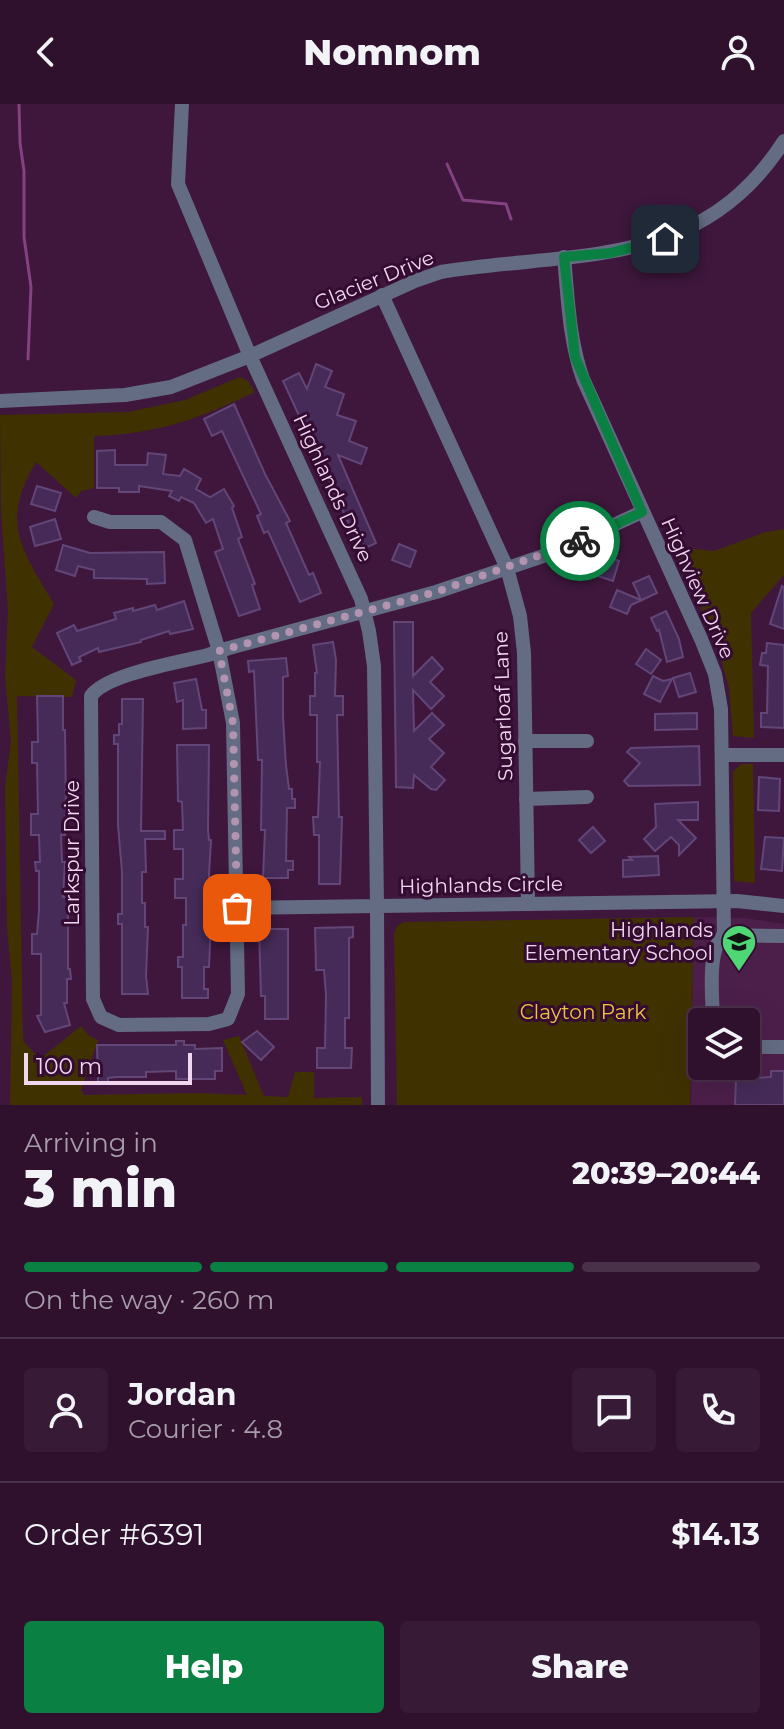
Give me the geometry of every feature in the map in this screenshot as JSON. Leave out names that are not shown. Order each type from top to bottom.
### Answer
[{"type":"street","name":"Highlands Drive","points":[[182,104],[178,184],[250,356],[339,547],[365,612],[374,666],[377,906]]},
{"type":"street","name":"Glacier Drive","points":[[0,401],[148,393],[197,378],[382,295],[441,272],[610,253],[647,245],[706,220],[752,184],[784,141]]},
{"type":"street","name":"Highview Drive","points":[[564,257],[575,357],[715,674],[721,709],[724,935],[713,952],[713,1008]]},
{"type":"street","name":"Sugarloaf Lane","points":[[382,295],[507,568],[520,616],[524,653],[528,904]]},
{"type":"street","points":[[219,651],[365,612],[507,568],[569,546],[642,512]]},
{"type":"street","points":[[94,517],[110,522],[161,522],[185,540],[219,651],[233,723],[237,908],[377,906]]},
{"type":"street","name":"Larkspur Drive","points":[[219,651],[113,680],[103,684],[91,696],[93,999],[101,1017],[119,1025],[209,1024],[228,1019],[238,994],[237,908]]},
{"type":"street","points":[[525,741],[587,741]]},
{"type":"street","points":[[722,755],[784,755]]},
{"type":"street","points":[[526,799],[587,797]]},
{"type":"street","name":"Highlands Circle","points":[[378,1105],[377,906],[723,901],[784,906]]},
{"type":"street","points":[[724,935],[784,936]]},
{"type":"street","points":[[760,1047],[784,1047]]},
{"type":"shaded area","name":"Highlands Elementary School","points":[[694,917],[744,918],[784,924],[784,1105],[691,1105],[691,1080],[760,1080],[760,1008],[693,1008]]},
{"type":"green space","points":[[240,377],[248,381],[255,392],[215,410],[158,428],[94,436],[94,488],[81,491],[76,498],[36,462],[25,483],[17,519],[19,535],[32,567],[54,604],[32,647],[76,680],[72,697],[17,696],[23,1041],[40,1059],[81,1026],[88,1035],[98,1040],[81,1090],[84,1095],[247,1095],[223,1040],[239,1036],[264,1096],[288,1097],[295,1072],[314,1072],[314,1098],[362,1097],[362,1105],[10,1105],[12,981],[7,928],[5,787],[11,742],[5,676],[8,611],[1,511],[0,415],[128,412],[185,400]]},
{"type":"green space","points":[[784,529],[784,575],[751,613],[754,738],[733,736],[729,688],[716,640],[673,547],[714,551],[766,532]]},
{"type":"green space","points":[[741,764],[753,764],[755,883],[734,881],[733,772]]},
{"type":"green space","name":"Clayton Park","points":[[694,917],[692,1008],[688,1008],[690,1105],[397,1105],[394,933],[397,926],[404,922]]},
{"type":"building","points":[[316,364],[332,371],[325,387],[344,394],[337,415],[356,421],[349,441],[367,448],[361,464],[338,455],[376,543],[361,550],[283,381],[299,373],[307,389]]},
{"type":"building","points":[[234,404],[290,521],[286,523],[309,575],[313,573],[321,593],[300,602],[268,531],[264,533],[257,516],[261,514],[222,431],[212,436],[204,419]]},
{"type":"building","points":[[115,450],[115,465],[147,465],[148,453],[166,455],[163,474],[180,476],[184,469],[201,479],[196,489],[210,497],[224,489],[234,506],[232,508],[242,537],[238,539],[255,584],[252,585],[260,609],[239,616],[215,552],[223,549],[213,519],[206,523],[194,503],[169,496],[172,491],[139,486],[139,492],[97,488],[97,451]]},
{"type":"building","points":[[37,486],[61,493],[55,511],[31,504]]},
{"type":"building","points":[[55,519],[61,539],[35,546],[30,527]]},
{"type":"building","points":[[399,544],[416,551],[410,567],[392,560]]},
{"type":"building","points":[[63,545],[90,553],[164,552],[165,583],[147,584],[147,579],[94,578],[94,570],[78,566],[75,576],[56,570]]},
{"type":"building","points":[[601,555],[619,561],[613,581],[595,575]]},
{"type":"building","points":[[649,576],[657,593],[631,605],[627,614],[610,607],[617,590],[641,600],[633,583]]},
{"type":"building","points":[[784,587],[784,629],[770,624]]},
{"type":"building","points":[[184,601],[193,629],[170,634],[169,631],[141,642],[99,652],[98,648],[79,657],[81,661],[72,665],[57,633],[74,625],[77,631],[116,619],[114,613],[133,608],[133,611],[155,605],[157,610]]},
{"type":"building","points":[[666,611],[679,639],[683,657],[667,662],[659,630],[651,618]]},
{"type":"building","points":[[394,622],[413,622],[413,676],[432,657],[443,669],[430,682],[444,696],[431,709],[413,690],[414,731],[432,713],[444,725],[429,739],[444,753],[431,767],[445,780],[436,790],[414,775],[413,788],[396,787]]},
{"type":"building","points":[[333,642],[335,696],[343,696],[343,715],[337,715],[339,817],[342,817],[340,884],[319,884],[319,835],[314,835],[313,817],[318,817],[320,762],[317,762],[317,715],[310,715],[310,696],[315,696],[317,673],[313,645]]},
{"type":"building","points":[[767,643],[784,645],[784,728],[761,727],[761,713],[767,713],[768,666],[760,665]]},
{"type":"building","points":[[646,649],[661,660],[651,674],[636,664]]},
{"type":"building","points":[[286,658],[288,676],[283,677],[283,717],[289,789],[292,789],[295,808],[287,808],[286,861],[293,861],[293,870],[288,870],[288,878],[263,878],[265,830],[261,830],[262,760],[258,760],[254,671],[249,672],[248,661]]},
{"type":"building","points":[[690,673],[696,692],[679,697],[673,678]]},
{"type":"building","points":[[653,676],[663,681],[672,679],[660,702],[644,694]]},
{"type":"building","points":[[196,679],[202,710],[206,710],[206,728],[183,729],[183,700],[177,702],[174,683]]},
{"type":"building","points":[[37,696],[63,696],[66,810],[65,835],[61,835],[62,862],[65,862],[63,897],[68,897],[68,969],[71,979],[67,979],[67,1003],[64,1003],[70,1025],[45,1032],[37,1016],[41,1015],[41,954],[32,954],[32,934],[37,934],[39,911],[39,871],[36,871],[35,862],[40,862],[39,835],[31,835],[31,814],[38,814],[37,763],[32,763],[32,742],[38,742]]},
{"type":"building","points":[[122,699],[143,699],[141,831],[165,831],[165,839],[145,839],[146,872],[142,872],[142,903],[145,903],[145,927],[148,927],[148,994],[122,994],[122,924],[118,924],[118,914],[122,914],[122,872],[118,825],[118,744],[114,744],[114,735],[119,735],[119,724],[122,724]]},
{"type":"building","points":[[697,713],[697,729],[655,730],[655,714]]},
{"type":"building","points":[[177,745],[209,745],[211,920],[209,967],[204,967],[204,989],[208,989],[208,998],[182,998],[182,967],[178,967],[178,957],[183,957],[186,898],[175,898],[175,879],[183,879],[183,849],[174,849],[174,830],[183,830],[182,802],[178,801]]},
{"type":"building","points":[[699,746],[700,785],[629,786],[624,781],[640,763],[627,752],[631,748]]},
{"type":"building","points":[[759,777],[780,779],[779,811],[758,810]]},
{"type":"building","points":[[698,802],[698,820],[678,820],[696,838],[679,855],[679,845],[671,837],[655,851],[644,839],[656,827],[655,804]]},
{"type":"building","points":[[593,827],[605,841],[591,853],[579,840]]},
{"type":"building","points":[[765,837],[784,838],[782,871],[761,869]]},
{"type":"building","points":[[658,856],[659,875],[623,877],[623,860]]},
{"type":"building","points":[[353,927],[353,937],[349,938],[349,1018],[345,1018],[345,1048],[352,1048],[351,1068],[317,1068],[317,1048],[325,1048],[326,995],[324,970],[316,970],[315,928]]},
{"type":"building","points":[[259,929],[288,929],[288,1019],[265,1019],[265,996],[261,996]]},
{"type":"building","points":[[257,1031],[274,1047],[261,1060],[242,1042]]},
{"type":"building","points":[[176,1041],[195,1045],[195,1049],[222,1048],[222,1071],[215,1071],[215,1079],[176,1079],[176,1071],[146,1072],[146,1077],[108,1078],[108,1083],[98,1083],[97,1045],[176,1045]]},
{"type":"building","points":[[771,1071],[784,1071],[784,1105],[735,1105],[736,1080],[771,1077]]},
{"type":"waterway","points":[[19,104],[24,171],[24,237],[31,287],[28,359]]},
{"type":"waterway","points":[[447,164],[463,200],[506,204],[511,219]]},
{"type":"way so far","points":[[237,908],[233,723],[219,651],[436,592],[580,541]]},
{"type":"place","name":"Highlands Elementary School","points":[[739,973]]},
{"type":"route","points":[[580,541],[642,512],[575,357],[564,257],[610,253],[665,239]]}]
